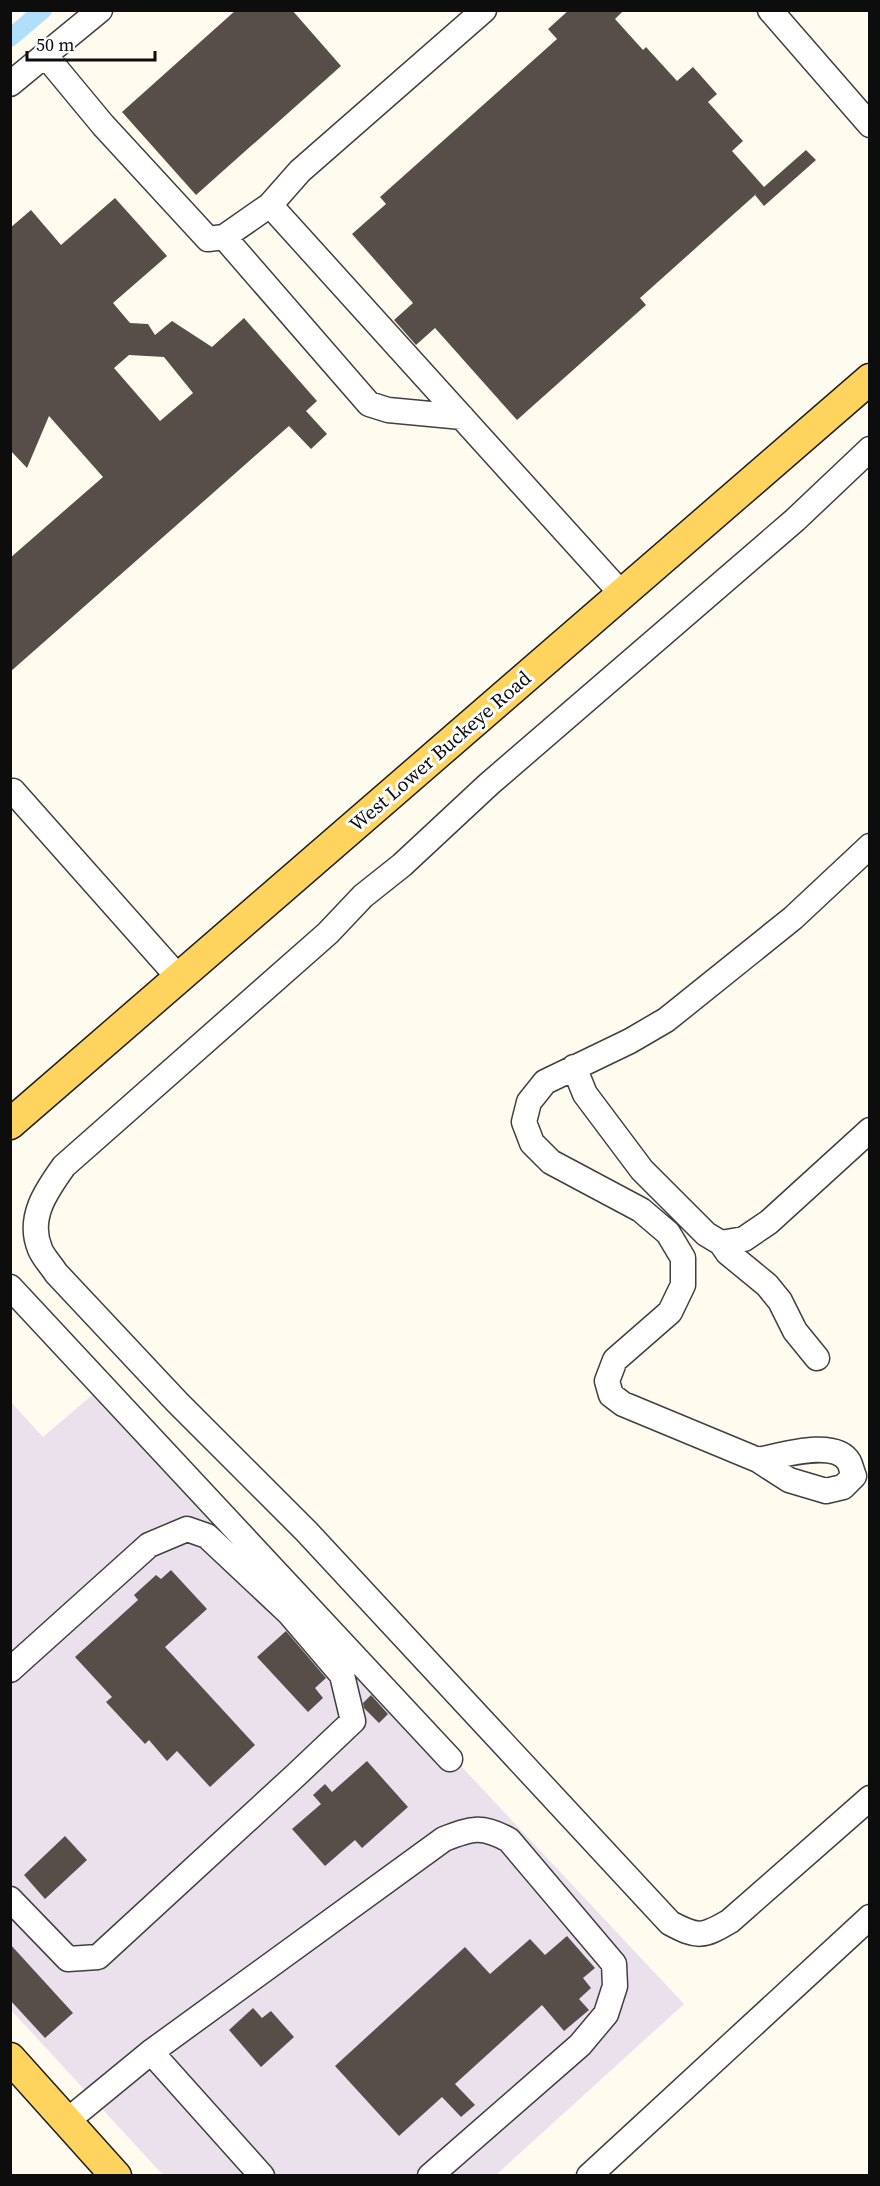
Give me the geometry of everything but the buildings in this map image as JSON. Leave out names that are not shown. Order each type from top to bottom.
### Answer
[{"type":"main road","name":"West Lower Buckeye Road","points":[[10,1124],[870,379]]},
{"type":"main road","points":[[10,2058],[116,2175]]},
{"type":"lane","points":[[10,84],[100,10]]},
{"type":"lane","points":[[45,55],[103,125],[208,238],[224,237],[270,205],[300,171],[484,10]]},
{"type":"lane","points":[[770,10],[870,124]]},
{"type":"lane","points":[[270,205],[621,593]]},
{"type":"lane","points":[[224,237],[369,404],[388,410],[462,417]]},
{"type":"lane","points":[[870,449],[795,520],[489,784],[402,866],[363,896],[328,933],[63,1166],[44,1194],[34,1225],[40,1250],[56,1273],[177,1402],[307,1532],[670,1923],[690,1934],[708,1934],[730,1921],[870,1798]]},
{"type":"lane","points":[[13,790],[179,978]]},
{"type":"lane","points":[[758,1460],[623,1404],[611,1395],[607,1381],[615,1360],[670,1312],[683,1285],[683,1258],[668,1233],[641,1210],[551,1162],[532,1143],[524,1122],[529,1102],[545,1082],[630,1041],[666,1020],[793,918],[870,846]]},
{"type":"lane","points":[[574,1067],[585,1094],[642,1170],[706,1234],[720,1243],[728,1253],[766,1285],[780,1301],[795,1331],[817,1358]]},
{"type":"lane","points":[[720,1243],[744,1239],[769,1222],[870,1130]]},
{"type":"lane","points":[[10,1287],[450,1759]]},
{"type":"lane","points":[[10,1670],[149,1545],[187,1529],[207,1536],[289,1613],[342,1674],[353,1721],[98,1958],[68,1959],[10,1899]]},
{"type":"lane","points":[[67,2121],[151,2052],[444,1839],[468,1830],[491,1830],[509,1839],[614,1964],[615,1986],[606,2014],[580,2045],[430,2175]]},
{"type":"lane","points":[[589,2175],[870,1917]]},
{"type":"lane","points":[[151,2052],[262,2175]]},
{"type":"shaded area","points":[[98,1390],[454,1772],[461,1766],[684,2004],[496,2175],[163,2175],[11,2010],[10,1401],[43,1437]]},
{"type":"waterway","points":[[10,38],[43,10]]}]
